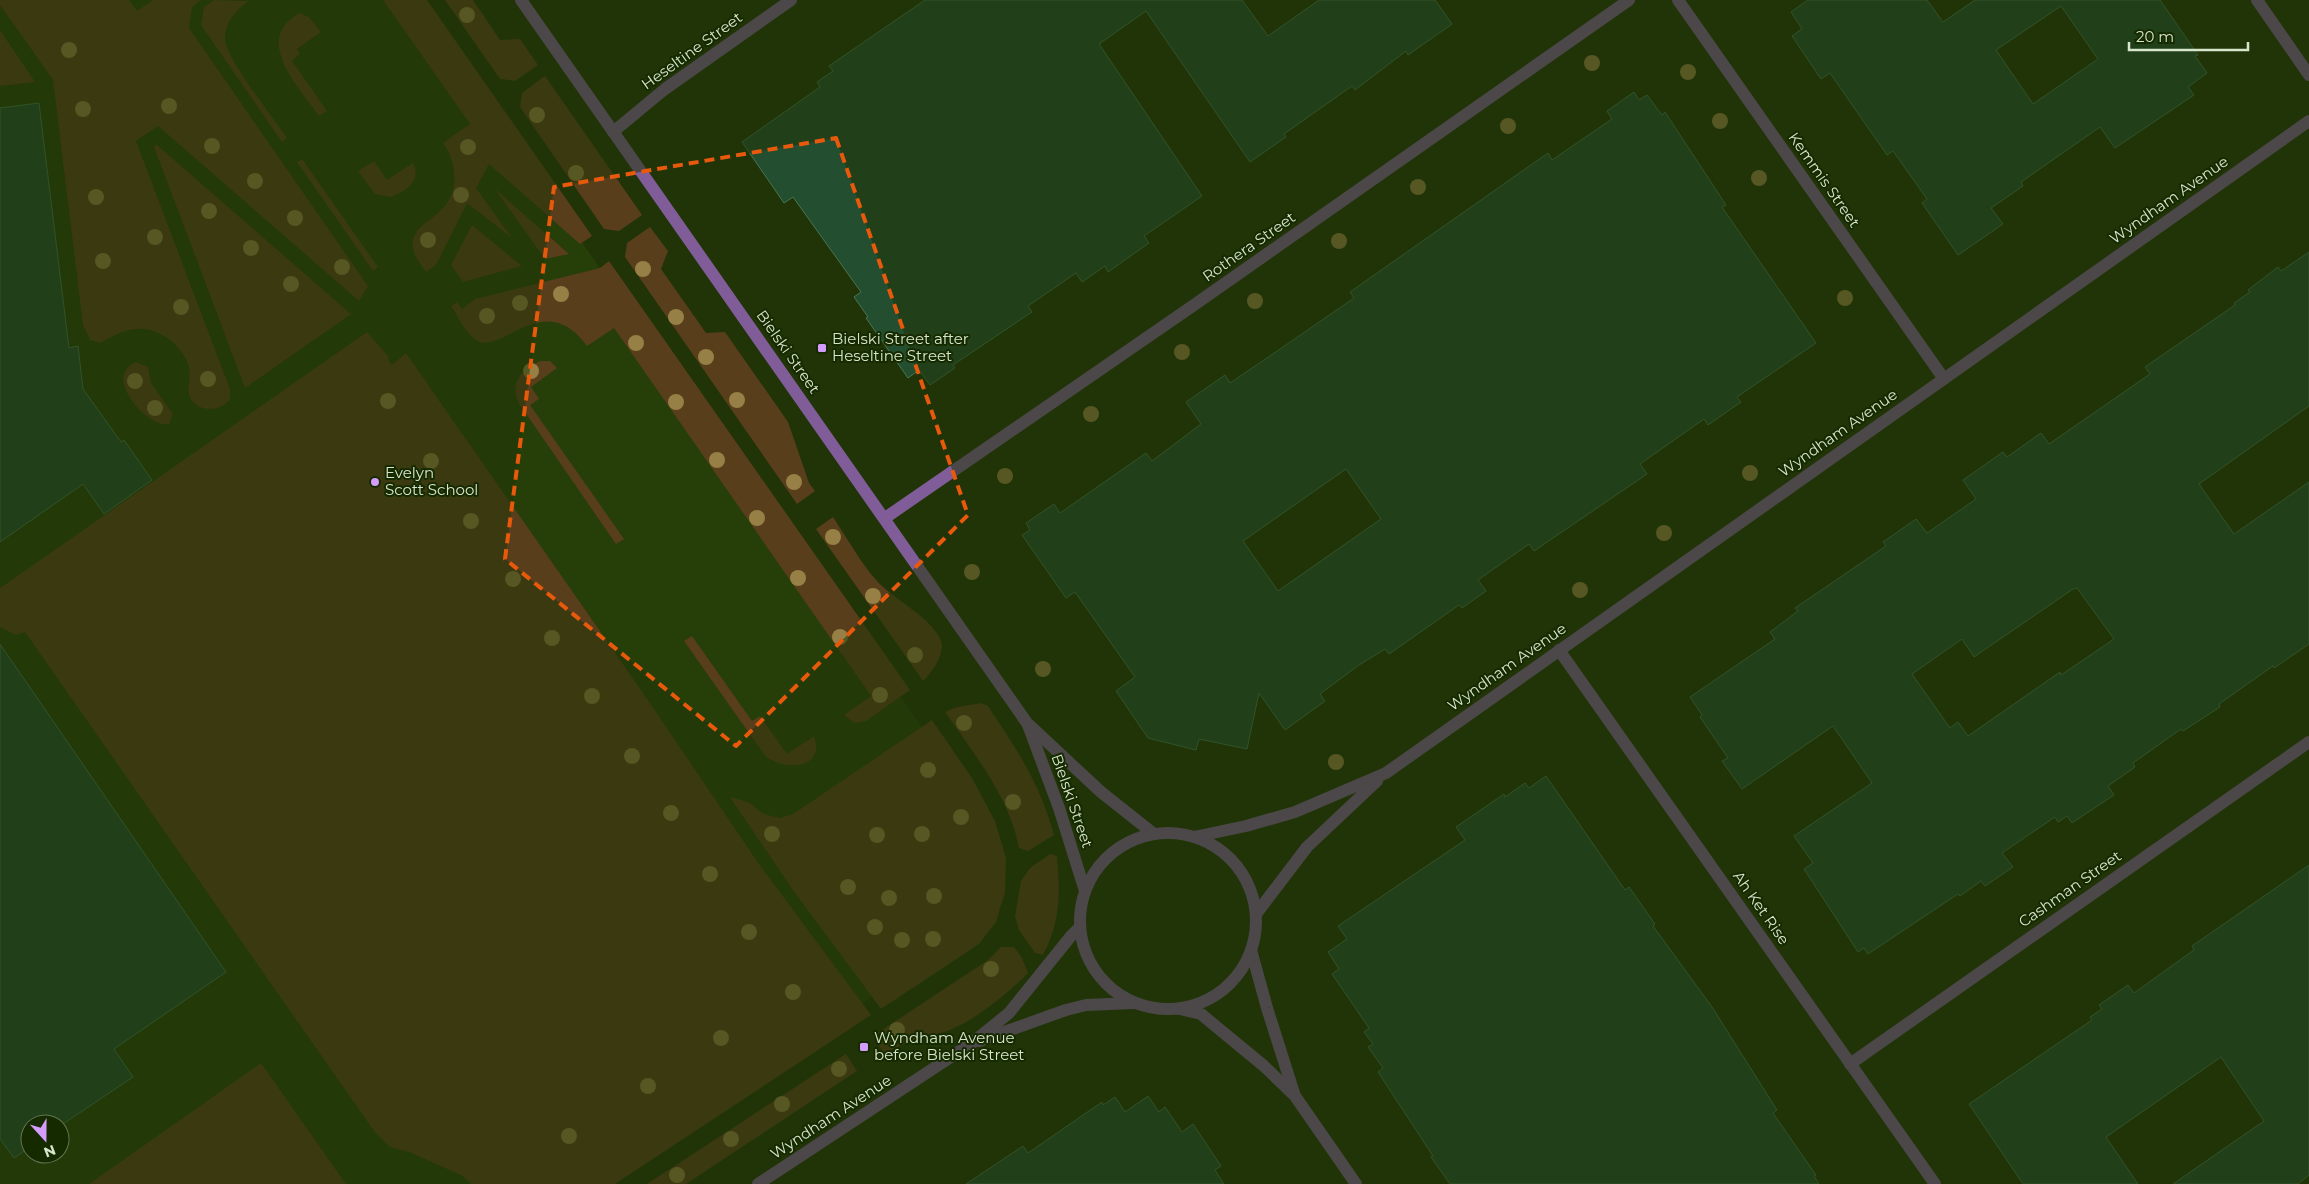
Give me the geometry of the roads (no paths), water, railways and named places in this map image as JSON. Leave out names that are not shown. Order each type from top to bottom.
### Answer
[{"type":"street","name":"Bielski Street","points":[[521,0],[1028,723],[1102,792],[1154,834]]},
{"type":"street","name":"Heseltine Street","points":[[613,132],[665,88],[792,0]]},
{"type":"street","name":"Rothera Street","points":[[885,518],[1217,289],[1629,0]]},
{"type":"street","name":"Kemmis Street","points":[[1678,0],[1944,379]]},
{"type":"street","points":[[2257,0],[2309,75]]},
{"type":"street","name":"Wyndham Avenue","points":[[1256,914],[1306,847],[1386,772],[2309,121]]},
{"type":"street","name":"Ah Ket Rise","points":[[1559,650],[1935,1184]]},
{"type":"street","name":"Bielski Street","points":[[1028,723],[1060,808],[1084,891]]},
{"type":"street","name":"Cashman Street","points":[[1850,1064],[2309,742]]},
{"type":"street","name":"Wyndham Avenue","points":[[1194,837],[1246,826],[1295,812],[1386,772]]},
{"type":"street","points":[[1180,1009],[1204,1002],[1224,990],[1241,971],[1251,950],[1256,932],[1256,914],[1250,889],[1237,866],[1218,848],[1194,837],[1174,833],[1154,834],[1132,841],[1112,853],[1096,870],[1084,891],[1080,909],[1079,928],[1084,952],[1096,974],[1113,991],[1135,1003],[1157,1009],[1180,1009],[1200,1014],[1264,1066],[1295,1096],[1356,1184]]},
{"type":"street","name":"Wyndham Avenue","points":[[758,1184],[972,1043],[1009,1013],[1070,936],[1079,928]]},
{"type":"street","points":[[1251,950],[1295,1096]]},
{"type":"street","name":"Wyndham Avenue","points":[[972,1043],[1066,1010],[1086,1005],[1135,1003]]},
{"type":"place","name":"Bielski Street after Heseltine Street","points":[[822,348]]},
{"type":"place","name":"Evelyn Scott School","points":[[375,482]]},
{"type":"place","name":"Wyndham Avenue before Bielski Street","points":[[864,1047]]}]
